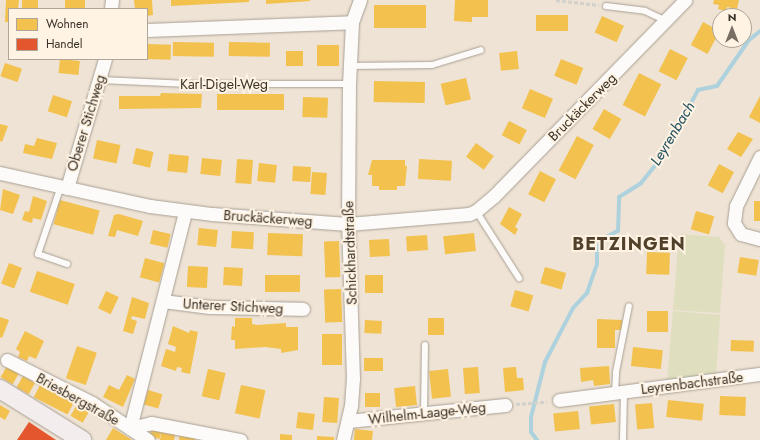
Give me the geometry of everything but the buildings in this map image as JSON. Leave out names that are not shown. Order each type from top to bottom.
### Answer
[{"type":"main road","points":[[0,389],[82,440]]},
{"type":"street","name":"Schickhardtstraße","points":[[343,440],[348,421],[353,379],[348,224],[349,84],[352,22],[360,0]]},
{"type":"street","name":"Bruckäckerweg","points":[[0,173],[185,212],[348,224],[460,215],[476,211],[666,21],[685,0]]},
{"type":"street","points":[[148,30],[352,22]]},
{"type":"street","name":"Oberer Stichweg","points":[[64,187],[100,80],[104,60]]},
{"type":"street","points":[[760,157],[736,206],[734,223],[741,234],[760,239]]},
{"type":"street","name":"Unterer Stichweg","points":[[130,428],[185,212]]},
{"type":"street","name":"Unterer Stichweg","points":[[163,301],[218,308],[303,309]]},
{"type":"street","name":"Briesbergstraße","points":[[7,360],[83,398],[148,440]]},
{"type":"street","name":"Leyrenbachstraße","points":[[559,400],[760,374]]},
{"type":"street","name":"Wilhelm-Laage-Weg","points":[[348,421],[505,405]]},
{"type":"street","points":[[130,428],[151,423],[240,440]]},
{"type":"lane","points":[[606,6],[645,11],[666,21]]},
{"type":"lane","points":[[350,66],[432,65],[481,50]]},
{"type":"lane","name":"Karl-Digel-Weg","points":[[100,80],[188,84],[349,84]]},
{"type":"lane","points":[[64,187],[38,254],[67,264]]},
{"type":"lane","points":[[476,211],[519,278]]},
{"type":"lane","name":"Leyrenbachstraße","points":[[623,440],[616,372],[629,306]]},
{"type":"lane","points":[[424,413],[425,345]]},
{"type":"path","points":[[556,0],[606,6]]},
{"type":"path","points":[[526,403],[542,403]]},
{"type":"green space","points":[[679,234],[719,237],[725,245],[720,313],[673,310]]},
{"type":"green space","points":[[673,311],[720,315],[716,376],[667,381]]},
{"type":"waterway","name":"Leyrenbach","points":[[537,440],[531,432],[531,417],[545,362],[573,308],[587,293],[597,264],[597,250],[602,239],[618,231],[619,197],[641,183],[663,156],[698,90],[717,86],[749,40],[760,31]]},
{"type":"district","name":"BETZINGEN","points":[[629,244]]}]
